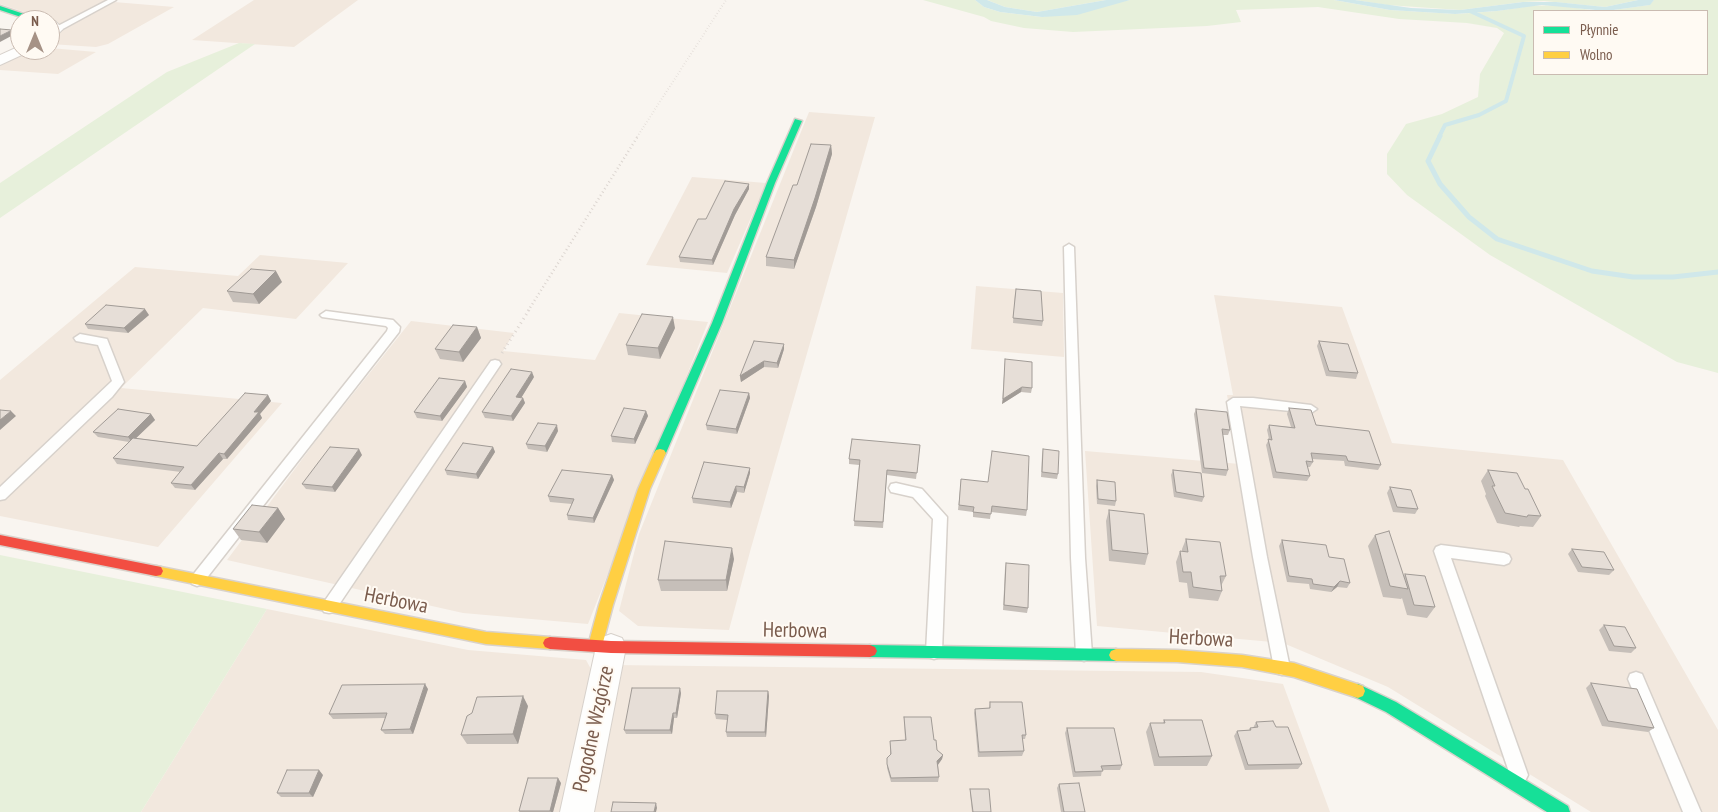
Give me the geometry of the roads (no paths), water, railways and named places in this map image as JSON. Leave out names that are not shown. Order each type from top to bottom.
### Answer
[{"type":"street","points":[[603,646],[606,605],[644,489],[717,323],[771,183],[798,121]]},
{"type":"street","name":"Herbowa","points":[[0,540],[486,638],[603,646],[1186,656],[1242,661],[1294,670],[1350,687],[1391,706],[1529,800],[1562,812]]},
{"type":"street","name":"Pogodne Wzgórze","points":[[577,812],[603,646]]},
{"type":"lane","points":[[60,25],[113,0]]},
{"type":"lane","points":[[1070,247],[1078,558],[1084,654]]},
{"type":"lane","points":[[197,580],[393,332],[394,327],[389,323],[326,315]]},
{"type":"lane","points":[[0,495],[108,394],[118,382],[103,342],[80,338]]},
{"type":"lane","points":[[329,607],[495,364]]},
{"type":"lane","points":[[1282,668],[1260,557],[1233,402],[1253,402],[1312,409]]},
{"type":"lane","points":[[896,488],[917,493],[940,517],[934,652]]},
{"type":"lane","points":[[1504,559],[1441,551],[1529,800]]},
{"type":"lane","points":[[1636,679],[1692,812]]},
{"type":"water","points":[[975,0],[987,0],[1005,7],[1037,12],[1106,0],[1130,0],[1077,15],[1042,17],[1000,12],[984,7]]},
{"type":"water","points":[[1334,0],[1355,0],[1411,8],[1460,10],[1523,2],[1556,2],[1605,7],[1638,0],[1654,0],[1650,5],[1613,10],[1542,5],[1455,14],[1390,10]]},
{"type":"waterway","points":[[1439,137],[1445,125],[1479,115],[1506,101],[1524,36],[1470,11]]},
{"type":"waterway","points":[[1440,136],[1428,161],[1440,184],[1469,217],[1497,239],[1592,271],[1633,277],[1673,277],[1718,272]]}]
